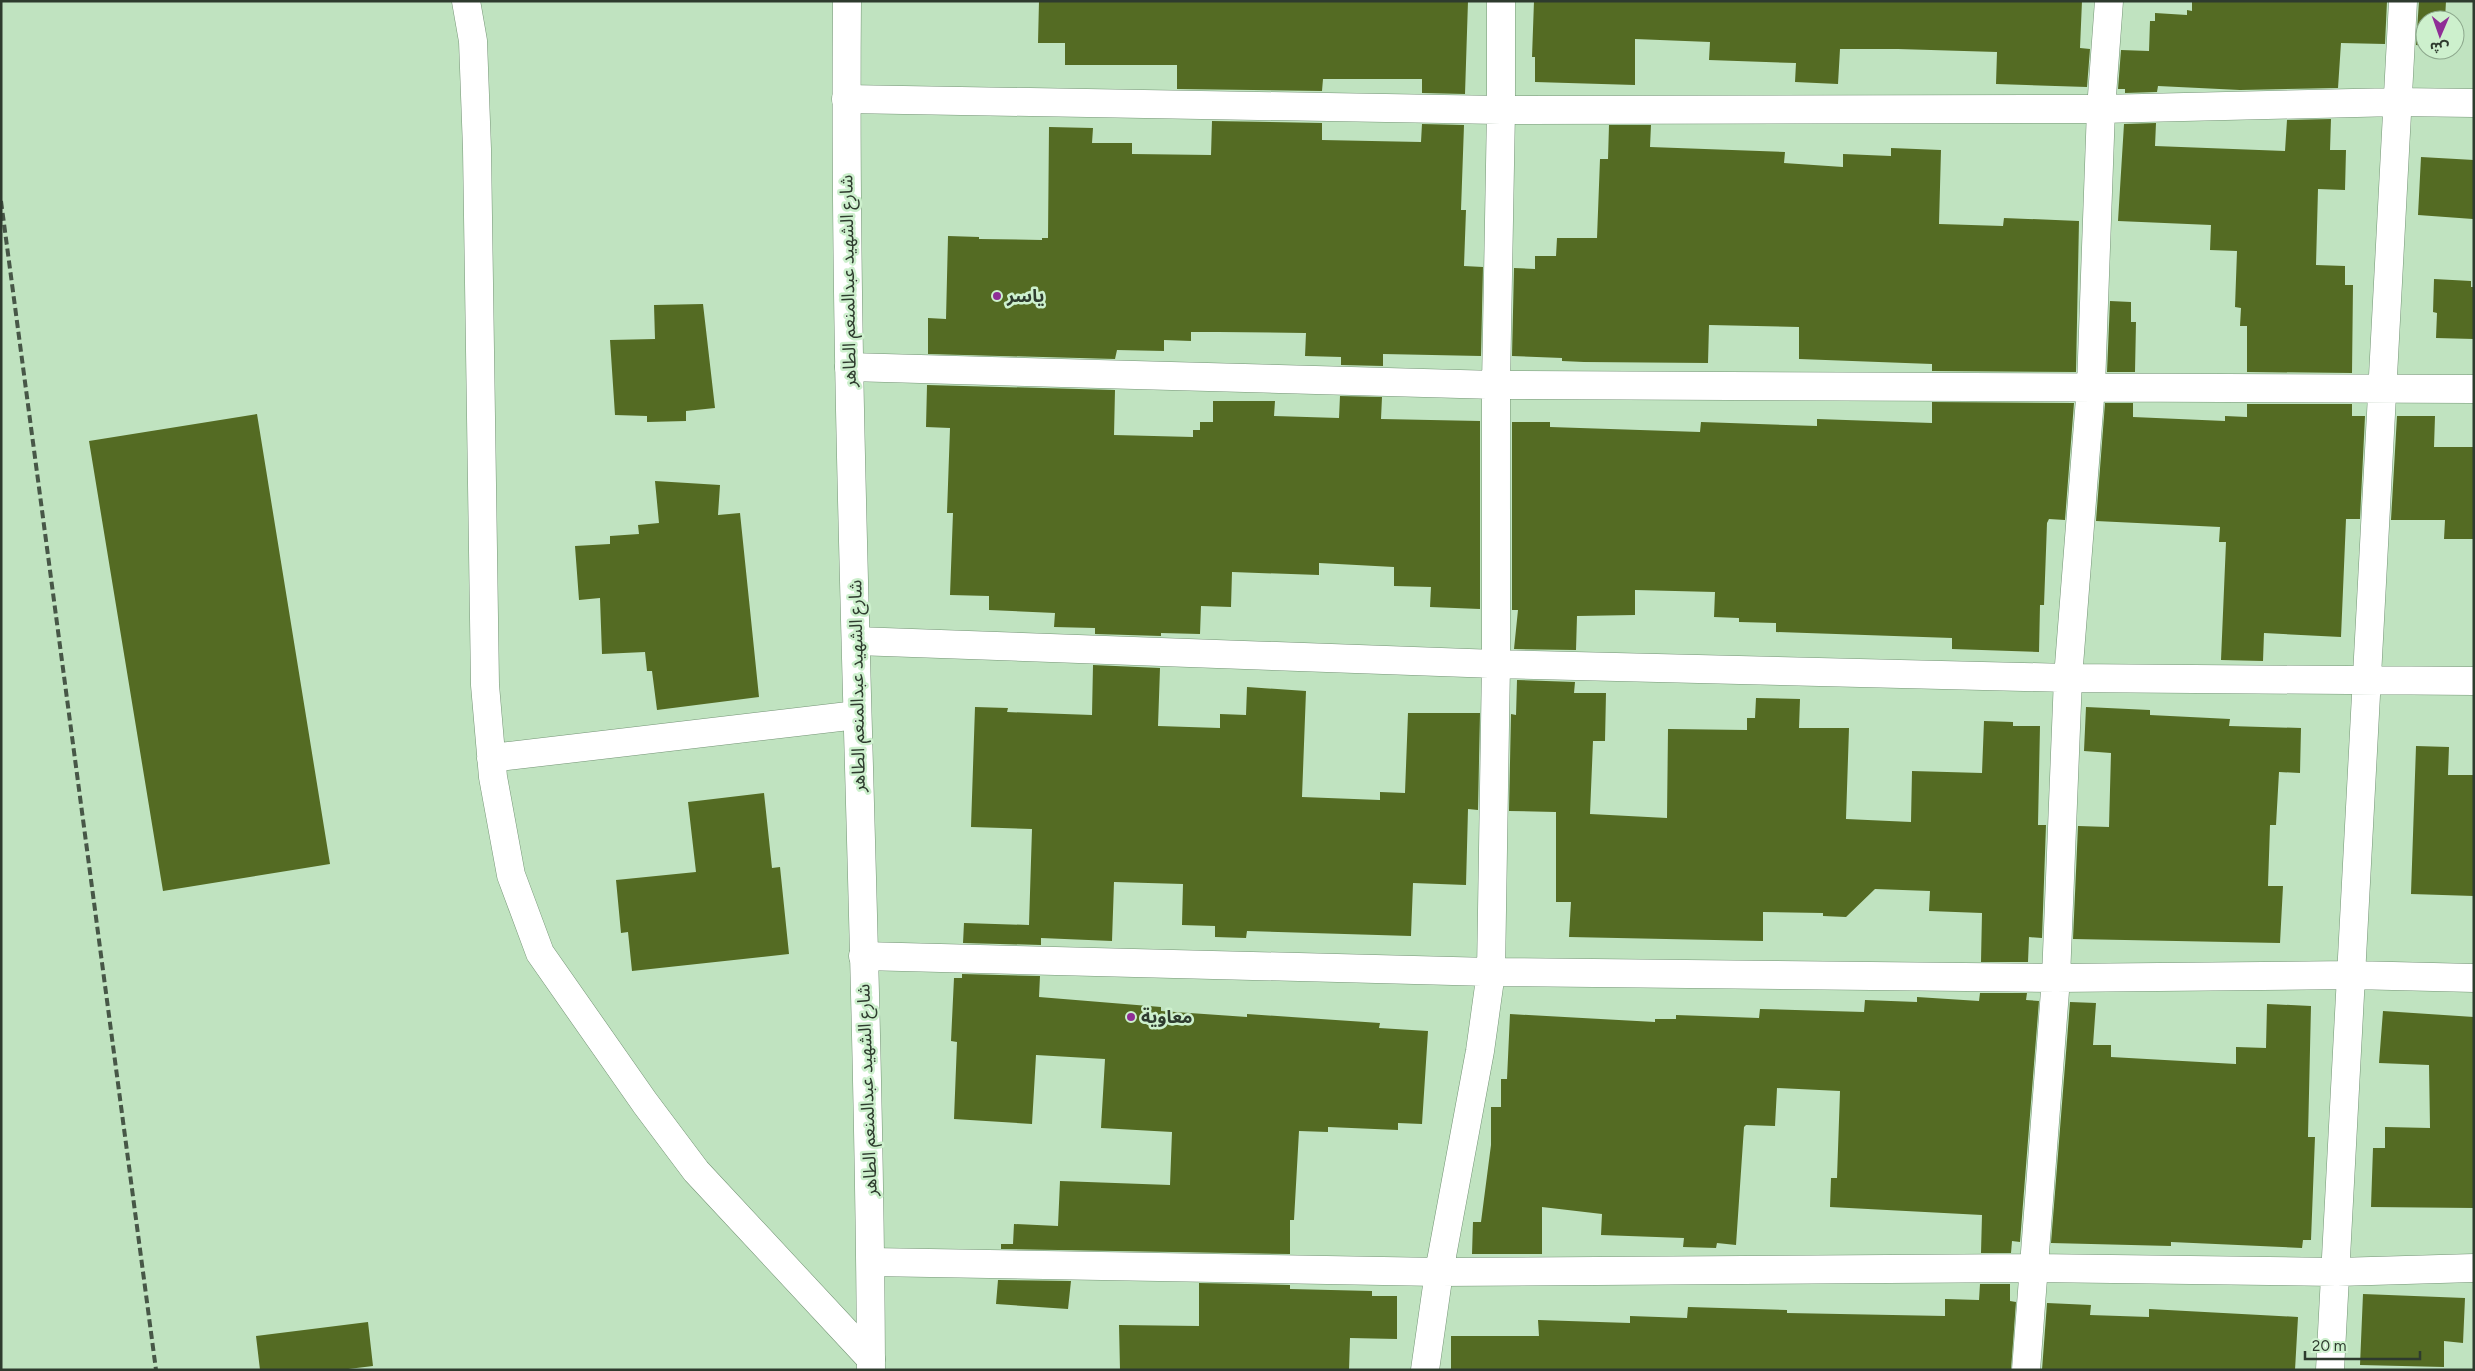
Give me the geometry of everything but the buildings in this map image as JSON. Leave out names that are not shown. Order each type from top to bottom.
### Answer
[{"type":"street","points":[[466,1],[473,41],[477,149],[485,685],[491,758],[512,875],[540,953],[594,1032],[696,1171],[871,1365]]},
{"type":"street","name":"شارع الشهيد عبدالمنعم الطاهر","points":[[847,1],[846,99],[849,367],[863,956],[868,1058],[871,1365]]},
{"type":"street","points":[[1425,1370],[1439,1272],[1480,1052],[1491,972],[1496,664],[1496,385],[1502,110],[1500,1]]},
{"type":"street","points":[[2026,1370],[2056,978],[2068,678],[2091,386],[2101,109],[2109,1]]},
{"type":"street","points":[[2330,1370],[2337,1272],[2381,389],[2403,1]]},
{"type":"street","points":[[846,99],[1502,110],[2101,109],[2398,102],[2474,103]]},
{"type":"street","points":[[849,367],[1496,385],[2474,389]]},
{"type":"street","points":[[856,641],[1496,664],[2068,678],[2474,681]]},
{"type":"street","points":[[491,758],[857,715]]},
{"type":"street","points":[[863,956],[1491,972],[2056,978],[2352,974],[2474,978]]},
{"type":"street","points":[[871,1262],[1439,1272],[2034,1268],[2337,1272],[2474,1268]]},
{"type":"railway","points":[[1,201],[156,1370]]},
{"type":"place","name":"ياسر","points":[[997,296]]},
{"type":"place","name":"معاوية","points":[[1131,1017]]}]
